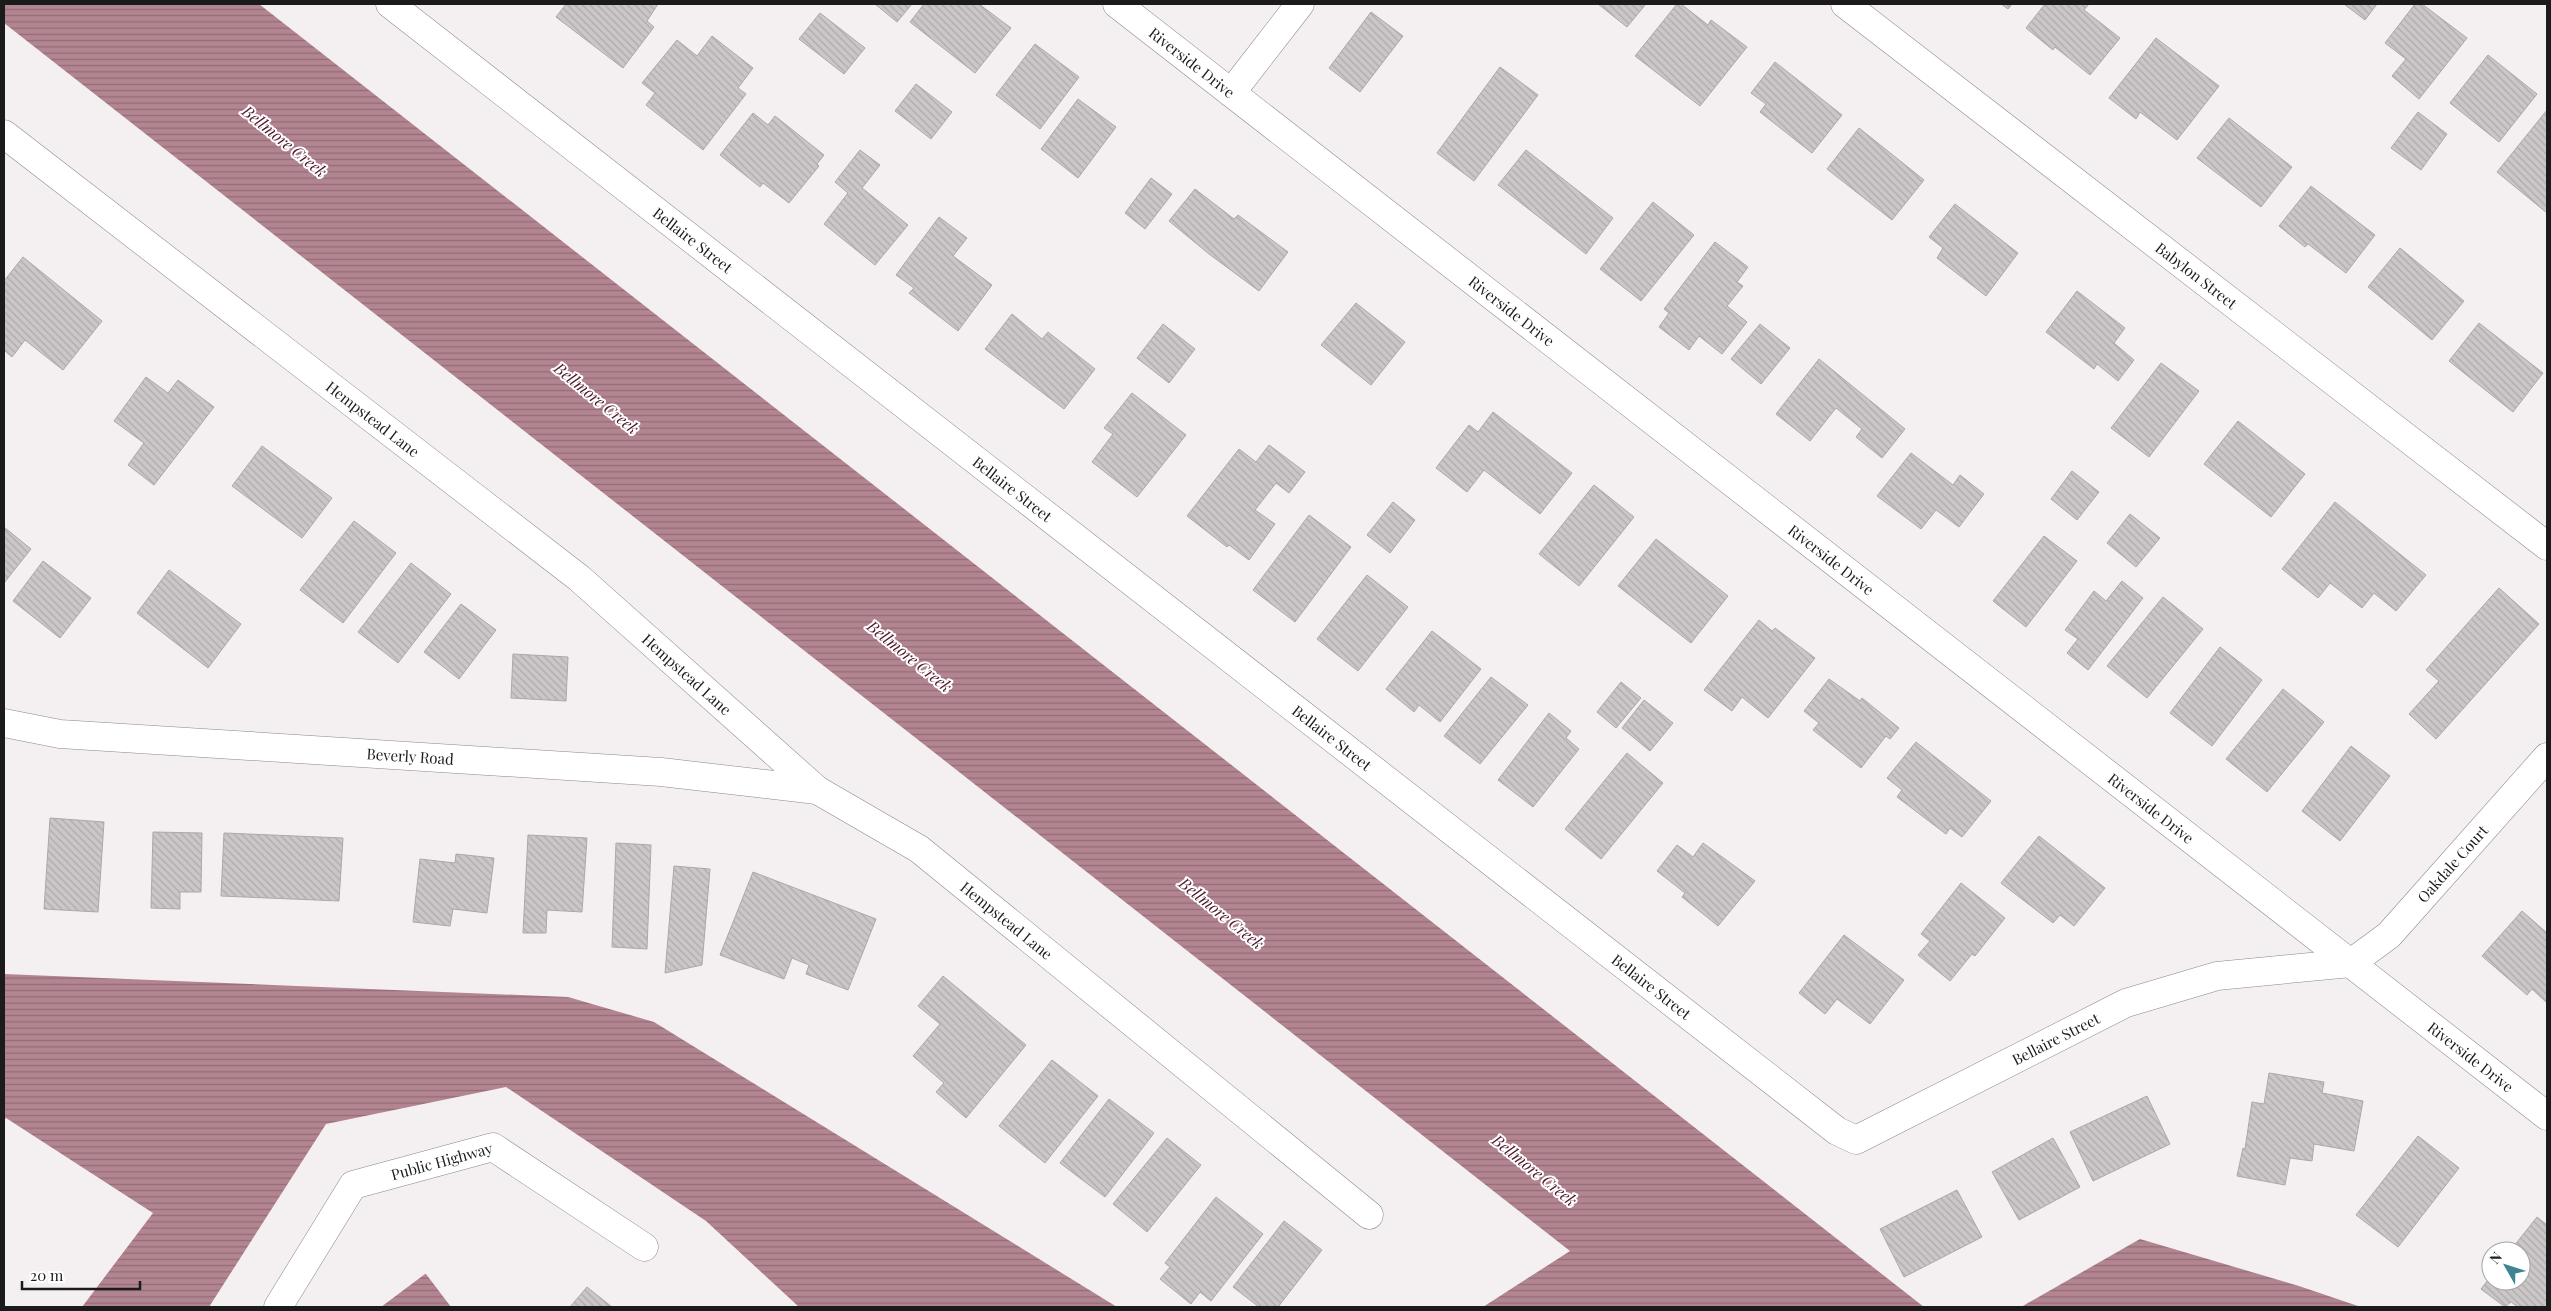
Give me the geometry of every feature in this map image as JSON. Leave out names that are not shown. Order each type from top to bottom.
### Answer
[{"type":"street","name":"Bellaire Street","points":[[390,4],[1837,1131],[1856,1140],[2126,1003],[2217,976],[2351,963]]},
{"type":"street","name":"Riverside Drive","points":[[1117,4],[2547,1116]]},
{"type":"street","points":[[1231,93],[1300,4]]},
{"type":"street","name":"Babylon Street","points":[[1845,4],[2547,546]]},
{"type":"street","name":"Hempstead Lane","points":[[4,134],[579,578],[817,790],[919,849],[1369,1216]]},
{"type":"street","name":"Beverly Road","points":[[4,723],[60,734],[661,772],[817,790]]},
{"type":"street","name":"Oakdale Court","points":[[2351,963],[2389,935],[2547,757]]},
{"type":"street","name":"Public Highway","points":[[278,1307],[353,1185],[493,1147],[644,1247]]},
{"type":"water","name":"Bellmore Creek","points":[[4,4],[259,4],[1924,1307],[1483,1307],[1570,1251],[4,23]]},
{"type":"water","points":[[4,974],[568,997],[654,1022],[1117,1307],[799,1307],[706,1221],[506,1087],[326,1124],[209,1307],[82,1307],[153,1213],[6,1118],[4,1120]]},
{"type":"water","points":[[2140,1239],[2299,1286],[2361,1307],[2021,1307]]},
{"type":"water","points":[[425,1274],[451,1307],[381,1307]]},
{"type":"building","points":[[566,4],[658,4],[647,21],[654,27],[623,68],[556,17]]},
{"type":"building","points":[[875,4],[912,4],[897,22]]},
{"type":"building","points":[[924,4],[979,4],[1011,28],[975,73],[910,22]]},
{"type":"building","points":[[1598,4],[1646,4],[1627,27]]},
{"type":"building","points":[[1677,4],[1681,4],[1708,25],[1711,20],[1747,47],[1700,106],[1635,56]]},
{"type":"building","points":[[2001,4],[2012,4],[2008,9]]},
{"type":"building","points":[[2045,4],[2089,4],[2084,10],[2120,38],[2090,75],[2055,47],[2053,50],[2026,28]]},
{"type":"building","points":[[2344,4],[2377,4],[2365,20]]},
{"type":"building","points":[[2415,4],[2422,4],[2467,38],[2419,99],[2392,76],[2406,59],[2385,43]]},
{"type":"building","points":[[1371,12],[1403,36],[1360,92],[1329,68]]},
{"type":"building","points":[[820,13],[865,48],[844,74],[799,39]]},
{"type":"building","points":[[712,36],[753,68],[738,88],[746,94],[703,150],[646,105],[655,93],[642,83],[677,40],[697,56]]},
{"type":"building","points":[[2156,38],[2219,86],[2177,140],[2140,112],[2136,119],[2109,98]]},
{"type":"building","points":[[1035,44],[1079,77],[1040,129],[996,95]]},
{"type":"building","points":[[2488,55],[2537,94],[2499,142],[2450,103]]},
{"type":"building","points":[[1775,62],[1842,115],[1812,153],[1760,112],[1766,104],[1751,93]]},
{"type":"building","points":[[1500,67],[1538,95],[1474,181],[1437,153]]},
{"type":"building","points":[[916,84],[952,112],[931,139],[895,111]]},
{"type":"building","points":[[1078,99],[1116,127],[1078,178],[1041,149]]},
{"type":"building","points":[[2547,110],[2547,213],[2497,172]]},
{"type":"building","points":[[2418,112],[2447,134],[2421,170],[2391,148]]},
{"type":"building","points":[[753,113],[768,125],[775,116],[824,155],[817,164],[819,166],[789,203],[763,183],[760,187],[720,155]]},
{"type":"building","points":[[2229,118],[2292,167],[2261,207],[2197,158]]},
{"type":"building","points":[[1859,128],[1924,180],[1892,220],[1827,169]]},
{"type":"building","points":[[860,150],[880,165],[862,188],[908,225],[875,265],[824,224],[848,193],[835,182]]},
{"type":"building","points":[[1526,150],[1613,218],[1586,254],[1498,185]]},
{"type":"building","points":[[1151,178],[1172,194],[1145,229],[1125,213]]},
{"type":"building","points":[[2311,186],[2375,235],[2346,273],[2308,244],[2305,247],[2279,226]]},
{"type":"building","points":[[1195,189],[1234,219],[1238,215],[1288,252],[1259,291],[1169,221]]},
{"type":"building","points":[[1653,202],[1694,235],[1641,301],[1600,269]]},
{"type":"building","points":[[1955,204],[2018,253],[1986,296],[1937,258],[1943,248],[1929,237]]},
{"type":"building","points":[[939,217],[967,238],[953,256],[992,285],[958,331],[909,293],[914,288],[896,275]]},
{"type":"building","points":[[1715,242],[1748,267],[1737,282],[1743,286],[1727,306],[1747,322],[1722,354],[1699,336],[1689,350],[1659,327],[1669,313],[1664,309]]},
{"type":"building","points":[[2400,248],[2464,301],[2432,340],[2368,287]]},
{"type":"building","points":[[23,257],[102,321],[63,370],[25,340],[12,357],[4,350],[4,281]]},
{"type":"building","points":[[2077,291],[2125,328],[2114,343],[2134,360],[2118,381],[2097,364],[2094,369],[2046,332]]},
{"type":"building","points":[[1356,303],[1405,342],[1371,385],[1321,345]]},
{"type":"building","points":[[1012,314],[1042,339],[1048,332],[1095,369],[1064,409],[985,349]]},
{"type":"building","points":[[2479,323],[2543,373],[2513,412],[2449,361]]},
{"type":"building","points":[[1163,324],[1195,349],[1169,383],[1137,358]]},
{"type":"building","points":[[1760,324],[1790,348],[1761,384],[1731,359]]},
{"type":"building","points":[[1819,359],[1905,429],[1882,458],[1856,437],[1862,429],[1836,408],[1810,441],[1776,414]]},
{"type":"building","points":[[2161,363],[2199,391],[2149,457],[2111,428]]},
{"type":"building","points":[[146,377],[168,393],[178,380],[214,407],[154,485],[128,465],[144,443],[114,421]]},
{"type":"building","points":[[1132,393],[1186,435],[1137,497],[1092,462],[1113,434],[1104,428]]},
{"type":"building","points":[[1493,412],[1572,473],[1540,514],[1484,470],[1467,492],[1436,468],[1469,425],[1478,432]]},
{"type":"building","points":[[2238,421],[2305,474],[2271,517],[2204,464]]},
{"type":"building","points":[[1269,445],[1305,472],[1289,493],[1276,483],[1255,510],[1275,524],[1249,560],[1229,545],[1227,547],[1187,516],[1239,449],[1256,462]]},
{"type":"building","points":[[262,446],[332,498],[302,538],[232,486]]},
{"type":"building","points":[[1911,453],[1953,485],[1960,475],[1984,494],[1959,527],[1936,510],[1921,529],[1877,496]]},
{"type":"building","points":[[2072,471],[2099,492],[2077,520],[2051,499]]},
{"type":"building","points":[[1594,485],[1634,517],[1579,586],[1539,554]]},
{"type":"building","points":[[1393,502],[1415,520],[1390,553],[1367,535]]},
{"type":"building","points":[[2335,502],[2426,575],[2396,611],[2374,593],[2362,608],[2330,583],[2318,598],[2282,569]]},
{"type":"building","points":[[2130,514],[2160,538],[2136,567],[2107,543]]},
{"type":"building","points":[[1309,515],[1351,547],[1295,622],[1253,590]]},
{"type":"building","points":[[354,521],[396,553],[343,623],[300,590]]},
{"type":"building","points":[[4,527],[31,549],[4,583]]},
{"type":"building","points":[[2044,536],[2077,561],[2026,627],[1993,601]]},
{"type":"building","points":[[1656,539],[1728,596],[1691,643],[1618,586]]},
{"type":"building","points":[[43,561],[91,598],[60,638],[13,601]]},
{"type":"building","points":[[411,563],[451,594],[398,663],[358,632]]},
{"type":"building","points":[[169,570],[241,624],[208,668],[137,613]]},
{"type":"building","points":[[1367,575],[1408,607],[1358,671],[1317,639]]},
{"type":"building","points":[[2122,581],[2143,598],[2088,670],[2067,653],[2078,639],[2065,630],[2094,591],[2106,601]]},
{"type":"building","points":[[2499,588],[2539,624],[2436,739],[2409,714],[2439,681],[2426,670]]},
{"type":"building","points":[[2163,597],[2203,629],[2147,698],[2107,666]]},
{"type":"building","points":[[461,604],[496,630],[459,679],[424,652]]},
{"type":"building","points":[[1759,620],[1772,631],[1775,628],[1815,658],[1768,718],[1742,697],[1732,711],[1704,690]]},
{"type":"building","points":[[1432,631],[1481,669],[1440,722],[1419,705],[1414,712],[1386,689]]},
{"type":"building","points":[[2220,647],[2262,680],[2212,746],[2170,713]]},
{"type":"building","points":[[513,654],[568,657],[566,701],[511,698]]},
{"type":"building","points":[[1491,677],[1528,705],[1480,764],[1444,736]]},
{"type":"building","points":[[1829,679],[1860,701],[1862,698],[1899,728],[1890,739],[1886,736],[1861,768],[1813,730],[1819,723],[1804,711]]},
{"type":"building","points":[[1621,682],[1641,698],[1616,728],[1597,712]]},
{"type":"building","points":[[2283,689],[2324,722],[2267,792],[2226,759]]},
{"type":"building","points":[[1644,700],[1673,723],[1650,751],[1622,728]]},
{"type":"building","points":[[1549,713],[1571,731],[1566,738],[1579,749],[1533,807],[1498,780]]},
{"type":"building","points":[[1916,742],[1991,801],[1962,837],[1950,828],[1946,834],[1897,797],[1902,790],[1887,778]]},
{"type":"building","points":[[2351,746],[2390,776],[2340,841],[2302,811]]},
{"type":"building","points":[[1627,753],[1663,783],[1601,859],[1565,829]]},
{"type":"building","points":[[50,818],[104,822],[98,912],[44,909]]},
{"type":"building","points":[[153,832],[202,833],[201,892],[180,892],[180,909],[151,908]]},
{"type":"building","points":[[224,833],[343,838],[339,901],[221,896]]},
{"type":"building","points":[[528,835],[587,838],[582,912],[547,910],[546,933],[523,933]]},
{"type":"building","points":[[2039,836],[2105,888],[2074,926],[2060,915],[2053,923],[2001,883]]},
{"type":"building","points":[[616,843],[651,845],[647,949],[612,947]]},
{"type":"building","points":[[1703,843],[1755,881],[1718,926],[1682,897],[1685,893],[1657,871],[1677,845],[1693,857]]},
{"type":"building","points":[[456,854],[494,858],[487,913],[453,909],[450,926],[413,922],[420,859],[455,863]]},
{"type":"building","points":[[674,866],[710,869],[702,965],[665,973]]},
{"type":"building","points":[[753,872],[876,919],[848,990],[806,974],[809,965],[792,958],[784,979],[720,955]]},
{"type":"building","points":[[1961,883],[2005,918],[1975,956],[1972,954],[1950,981],[1918,955],[1930,941],[1921,934]]},
{"type":"building","points":[[2522,911],[2547,933],[2547,1003],[2532,989],[2527,995],[2482,956]]},
{"type":"building","points":[[1844,935],[1904,980],[1870,1024],[1837,999],[1825,1014],[1799,993]]},
{"type":"building","points":[[943,976],[1026,1045],[966,1118],[936,1092],[944,1083],[913,1056],[940,1024],[918,1006]]},
{"type":"building","points":[[1052,1060],[1098,1096],[1045,1163],[999,1126]]},
{"type":"building","points":[[2269,1073],[2324,1082],[2322,1093],[2363,1101],[2354,1151],[2314,1144],[2312,1161],[2290,1158],[2285,1185],[2237,1176],[2243,1148],[2245,1149],[2252,1102],[2264,1104]]},
{"type":"building","points":[[2147,1096],[2170,1144],[2093,1181],[2070,1132]]},
{"type":"building","points":[[1109,1099],[1154,1133],[1105,1197],[1060,1163]]},
{"type":"building","points":[[2418,1136],[2459,1168],[2398,1247],[2356,1215]]},
{"type":"building","points":[[1167,1138],[1201,1165],[1147,1232],[1113,1204]]},
{"type":"building","points":[[2053,1138],[2080,1187],[2019,1220],[1992,1172]]},
{"type":"building","points":[[1957,1190],[1982,1237],[1904,1277],[1880,1229]]},
{"type":"building","points":[[1216,1197],[1263,1234],[1211,1301],[1200,1292],[1191,1304],[1160,1279],[1170,1267],[1165,1263]]},
{"type":"building","points":[[2537,1217],[2547,1225],[2547,1307],[2518,1307],[2511,1302],[2505,1307],[2484,1291],[2531,1291],[2531,1241],[2518,1241]]},
{"type":"building","points":[[1284,1221],[1322,1250],[1278,1307],[1259,1307],[1233,1287]]},
{"type":"building","points":[[587,1287],[612,1307],[570,1307]]}]
